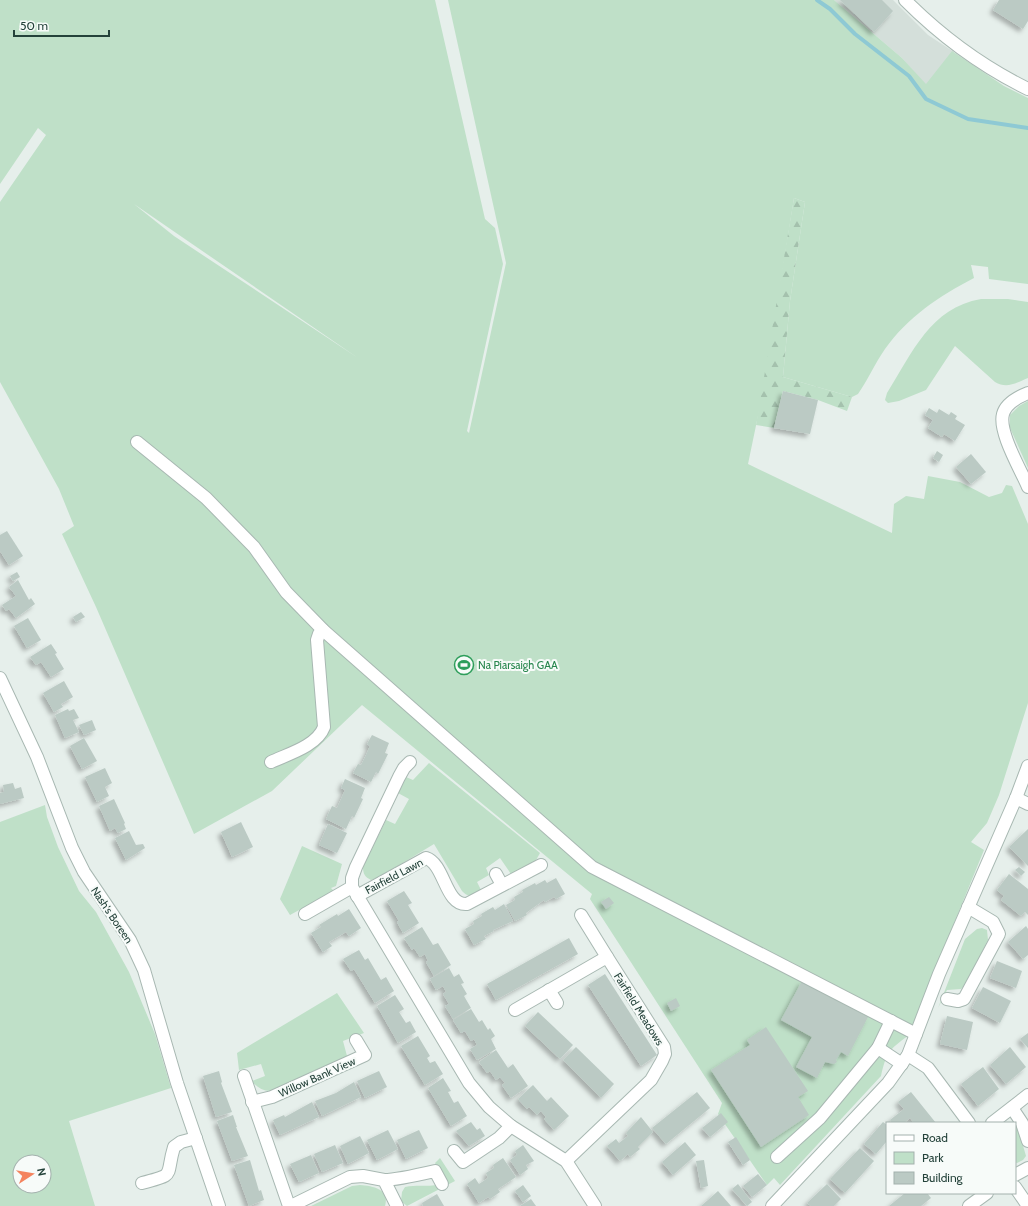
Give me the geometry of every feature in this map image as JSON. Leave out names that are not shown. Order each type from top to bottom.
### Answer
[{"type":"street","points":[[906,0],[941,33],[1002,76],[1028,89]]},
{"type":"street","points":[[1028,393],[1017,398],[1008,406],[1003,414],[1002,422],[1004,433],[1028,487]]},
{"type":"street","points":[[137,442],[206,498],[254,547],[286,592],[323,630],[592,867],[916,1034]]},
{"type":"street","points":[[271,762],[314,741],[324,727],[317,640],[319,634],[323,630]]},
{"type":"street","name":"Nash's Boreen","points":[[0,678],[40,763],[69,840],[84,872],[130,940],[144,970],[177,1083],[219,1206]]},
{"type":"street","name":"Fairfield Lawn","points":[[355,891],[352,878],[356,867],[399,777],[404,768],[410,762]]},
{"type":"street","points":[[772,1206],[888,1083],[905,1059],[1016,798],[1028,766]]},
{"type":"street","points":[[1016,798],[1028,804]]},
{"type":"street","name":"Fairfield Lawn","points":[[305,914],[426,858],[434,863],[455,900],[462,904],[468,904],[541,865]]},
{"type":"street","points":[[496,874],[502,885]]},
{"type":"street","points":[[355,891],[469,1083],[489,1107],[511,1126],[566,1161],[595,1206]]},
{"type":"street","points":[[947,999],[958,1001],[964,998],[999,934],[993,922],[968,908]]},
{"type":"street","points":[[515,1010],[607,957],[581,915]]},
{"type":"street","name":"Fairfield Meadows","points":[[566,1161],[651,1080],[657,1072],[665,1054],[662,1044],[607,957]]},
{"type":"street","points":[[549,990],[557,1003]]},
{"type":"street","points":[[777,1157],[820,1118],[878,1048],[891,1021]]},
{"type":"street","name":"Willow Bank View","points":[[252,1102],[272,1097],[365,1055],[356,1040]]},
{"type":"street","points":[[878,1048],[928,1068],[968,1122]]},
{"type":"street","points":[[244,1076],[290,1206],[350,1178],[363,1176],[393,1180],[434,1171],[442,1184]]},
{"type":"street","points":[[993,1122],[1028,1094]]},
{"type":"street","points":[[1012,1108],[1022,1123],[1028,1141]]},
{"type":"street","points":[[454,1151],[463,1162],[499,1138],[511,1126]]},
{"type":"street","points":[[142,1183],[165,1177],[169,1174],[174,1147],[181,1142],[196,1138]]},
{"type":"street","points":[[1016,1174],[1028,1168]]},
{"type":"street","points":[[384,1180],[397,1206]]},
{"type":"street","points":[[1016,1188],[1028,1205]]},
{"type":"street","points":[[969,1206],[986,1194]]},
{"type":"shaded area","points":[[834,0],[893,0],[928,35],[954,52],[926,85],[902,58]]},
{"type":"green space","points":[[0,0],[435,0],[485,219],[495,228],[503,264],[467,431],[469,433],[506,263],[448,0],[834,0],[902,58],[926,84],[952,51],[1004,86],[1028,98],[1028,284],[989,279],[988,267],[971,265],[974,278],[949,292],[914,317],[885,349],[858,394],[852,397],[783,377],[790,301],[805,202],[794,198],[764,387],[748,464],[892,533],[894,504],[906,496],[924,499],[928,476],[960,482],[989,497],[1002,493],[1006,485],[1012,486],[1028,524],[1028,703],[999,795],[987,823],[971,842],[984,850],[908,1036],[896,1045],[889,1053],[881,1076],[780,1185],[774,1178],[767,1185],[718,1114],[722,1103],[590,899],[592,894],[362,705],[272,791],[194,834],[96,607],[62,534],[74,526],[59,489],[0,382],[0,202],[46,135],[38,128],[0,184]],"holes":[[[134,204],[358,358],[174,236]]]},
{"type":"green space","points":[[794,198],[805,202],[790,301],[783,377],[852,397],[847,411],[818,400],[783,391],[774,428],[756,425]]},
{"type":"green space","points":[[981,299],[1008,299],[1028,302],[1028,378],[1008,385],[999,384],[955,346],[926,390],[899,401],[888,403],[885,400],[887,393],[925,334],[948,312],[963,304]]},
{"type":"green space","points":[[1028,401],[1028,468],[1010,428],[1010,415],[1019,406]]},
{"type":"green space","points":[[429,763],[540,853],[535,862],[511,874],[500,858],[486,868],[489,875],[477,882],[481,890],[469,896],[462,891],[434,844],[378,878],[371,880],[366,876],[363,867],[386,820],[395,824],[409,799],[398,793],[406,777],[413,780]]},
{"type":"green space","points":[[45,805],[47,817],[58,847],[79,891],[96,912],[129,972],[155,1034],[171,1088],[69,1121],[95,1206],[0,1206],[0,822]]},
{"type":"green space","points":[[302,846],[342,864],[336,886],[331,888],[334,891],[290,915],[280,899]]},
{"type":"green space","points":[[982,928],[987,930],[988,940],[966,984],[961,989],[947,990],[938,1008],[965,939],[977,929]]},
{"type":"green space","points":[[337,993],[364,1033],[343,1041],[347,1056],[309,1077],[279,1090],[265,1090],[260,1088],[252,1081],[265,1076],[261,1064],[239,1070],[237,1053]]},
{"type":"green space","points":[[1016,1126],[1026,1156],[1023,1160],[1017,1163]]},
{"type":"green space","points":[[440,1158],[455,1181],[407,1206],[401,1201],[402,1192],[405,1187],[444,1183],[435,1163]]},
{"type":"green space","points":[[352,1186],[370,1186],[383,1192],[386,1200],[385,1206],[311,1206]]},
{"type":"building","points":[[840,0],[882,0],[893,11],[874,32]]},
{"type":"building","points":[[999,0],[1028,0],[1028,21],[1023,29],[993,10]]},
{"type":"building","points":[[783,391],[818,400],[810,434],[774,428]]},
{"type":"building","points":[[929,408],[937,413],[939,409],[949,415],[951,412],[957,416],[955,419],[965,425],[955,441],[944,434],[942,437],[928,428],[933,420],[925,415]]},
{"type":"building","points":[[937,451],[943,455],[939,462],[933,458]]},
{"type":"building","points":[[971,454],[986,472],[971,484],[956,467]]},
{"type":"building","points":[[7,531],[23,556],[9,565],[0,551],[0,535]]},
{"type":"building","points":[[17,572],[20,577],[13,581],[10,576]]},
{"type":"building","points":[[18,580],[29,600],[31,598],[35,604],[16,618],[9,609],[6,611],[2,605],[16,596],[9,587]]},
{"type":"building","points":[[81,612],[85,617],[76,622],[73,617]]},
{"type":"building","points":[[28,618],[41,640],[27,648],[14,626]]},
{"type":"building","points":[[51,644],[64,669],[51,677],[41,662],[36,665],[30,657]]},
{"type":"building","points":[[64,681],[73,697],[61,704],[63,707],[54,712],[43,693]]},
{"type":"building","points":[[68,709],[69,711],[74,709],[79,718],[73,720],[79,732],[65,738],[55,715]]},
{"type":"building","points":[[92,720],[96,730],[84,735],[79,725]]},
{"type":"building","points":[[372,735],[389,743],[385,753],[388,754],[378,774],[376,772],[371,782],[353,773],[358,764],[361,765],[366,755],[370,746],[367,744]]},
{"type":"building","points":[[84,738],[97,761],[82,769],[70,746]]},
{"type":"building","points":[[105,768],[112,783],[105,787],[109,796],[97,802],[85,777]]},
{"type":"building","points":[[345,779],[365,788],[361,798],[363,799],[354,818],[352,816],[346,829],[326,819],[332,806],[337,808],[345,790],[341,788]]},
{"type":"building","points":[[13,783],[15,789],[21,787],[24,798],[0,804],[0,793],[4,792],[3,785]]},
{"type":"building","points":[[114,799],[125,823],[126,829],[118,833],[115,828],[110,831],[99,806]]},
{"type":"building","points":[[241,822],[253,847],[232,857],[221,832]]},
{"type":"building","points":[[328,824],[347,833],[337,853],[319,845]]},
{"type":"building","points":[[1028,829],[1028,866],[1009,847]]},
{"type":"building","points":[[129,831],[136,845],[143,844],[145,848],[126,860],[115,838]]},
{"type":"building","points":[[1019,867],[1025,872],[1021,876],[1015,870]]},
{"type":"building","points":[[1009,874],[1028,889],[1028,915],[1025,912],[1021,916],[1001,900],[1004,896],[997,890]]},
{"type":"building","points":[[556,878],[565,894],[556,899],[554,897],[545,902],[544,900],[526,913],[527,915],[515,921],[506,905],[515,900],[514,897],[523,892],[522,890],[535,883],[536,885],[545,880],[547,883]]},
{"type":"building","points":[[404,891],[412,903],[408,905],[419,923],[403,933],[397,922],[399,921],[387,901]]},
{"type":"building","points":[[609,897],[614,903],[606,909],[601,902]]},
{"type":"building","points":[[504,904],[513,921],[493,930],[494,931],[484,936],[486,939],[474,945],[465,929],[474,924],[473,921],[482,916],[481,914],[493,907],[495,910]]},
{"type":"building","points":[[349,909],[361,928],[349,936],[346,932],[329,942],[332,946],[323,952],[311,933],[321,927],[319,925],[337,914],[338,916]]},
{"type":"building","points":[[1026,926],[1028,929],[1028,955],[1023,959],[1008,942]]},
{"type":"building","points":[[422,927],[433,945],[438,943],[451,965],[434,976],[426,962],[428,961],[425,954],[420,957],[414,948],[412,950],[404,938]]},
{"type":"building","points":[[569,938],[578,954],[496,1000],[487,984]]},
{"type":"building","points":[[359,950],[365,960],[368,958],[381,980],[386,977],[394,991],[375,1003],[354,969],[351,971],[343,959]]},
{"type":"building","points":[[997,961],[1022,971],[1016,988],[990,978]]},
{"type":"building","points":[[449,968],[454,977],[459,974],[464,983],[461,984],[467,994],[464,996],[471,1008],[453,1019],[445,1006],[449,1004],[443,994],[446,992],[443,986],[436,990],[430,979]]},
{"type":"building","points":[[605,974],[657,1055],[641,1066],[588,985]]},
{"type":"building","points":[[802,981],[868,1017],[848,1056],[841,1052],[836,1060],[837,1062],[834,1064],[825,1062],[817,1078],[796,1067],[812,1037],[781,1020]]},
{"type":"building","points":[[983,987],[1011,1001],[1000,1023],[972,1008]]},
{"type":"building","points":[[395,995],[404,1009],[399,1012],[406,1023],[410,1021],[416,1032],[398,1043],[377,1006]]},
{"type":"building","points":[[676,998],[680,1006],[671,1011],[667,1003]]},
{"type":"building","points":[[471,1009],[479,1022],[482,1020],[488,1030],[490,1028],[495,1036],[491,1039],[496,1049],[477,1060],[470,1049],[477,1045],[474,1039],[471,1041],[465,1031],[461,1033],[453,1020]]},
{"type":"building","points":[[538,1012],[573,1045],[560,1059],[525,1026]]},
{"type":"building","points":[[947,1016],[973,1022],[967,1050],[940,1044]]},
{"type":"building","points":[[766,1027],[808,1091],[798,1097],[809,1115],[761,1147],[711,1070],[750,1045],[747,1040]]},
{"type":"building","points":[[1028,1033],[1028,1048],[1020,1039]]},
{"type":"building","points":[[418,1036],[430,1056],[427,1058],[430,1063],[435,1061],[443,1074],[425,1085],[401,1046]]},
{"type":"building","points":[[576,1047],[614,1084],[601,1098],[563,1060]]},
{"type":"building","points":[[1010,1047],[1026,1067],[1006,1084],[990,1065]]},
{"type":"building","points":[[496,1050],[508,1068],[513,1064],[528,1086],[511,1098],[502,1085],[505,1083],[500,1077],[496,1080],[490,1071],[487,1073],[479,1062]]},
{"type":"building","points":[[983,1067],[999,1089],[978,1106],[961,1084]]},
{"type":"building","points":[[219,1071],[221,1083],[232,1112],[216,1117],[203,1076]]},
{"type":"building","points":[[379,1071],[387,1087],[365,1098],[357,1081]]},
{"type":"building","points":[[443,1078],[451,1091],[448,1092],[454,1103],[458,1101],[467,1116],[451,1126],[428,1088]]},
{"type":"building","points":[[354,1082],[361,1097],[322,1116],[315,1101],[336,1093]]},
{"type":"building","points":[[533,1085],[547,1101],[551,1097],[569,1116],[554,1130],[544,1119],[546,1117],[541,1111],[537,1115],[529,1107],[527,1109],[518,1099]]},
{"type":"building","points":[[697,1092],[710,1108],[666,1144],[652,1128]]},
{"type":"building","points":[[911,1092],[935,1122],[913,1122],[910,1118],[905,1122],[891,1122],[890,1120],[904,1109],[898,1102]]},
{"type":"building","points":[[312,1102],[319,1117],[280,1135],[273,1120],[284,1115],[285,1117]]},
{"type":"building","points":[[721,1113],[728,1122],[710,1137],[702,1128]]},
{"type":"building","points":[[233,1115],[236,1127],[248,1156],[232,1161],[217,1121]]},
{"type":"building","points":[[641,1117],[653,1132],[638,1147],[640,1149],[630,1157],[628,1154],[620,1161],[607,1146],[616,1139],[619,1143],[628,1136],[626,1133]]},
{"type":"building","points":[[471,1122],[477,1130],[480,1128],[485,1136],[469,1146],[456,1131]]},
{"type":"building","points":[[883,1122],[886,1124],[886,1142],[876,1154],[864,1144]]},
{"type":"building","points":[[388,1130],[398,1149],[377,1160],[367,1140]]},
{"type":"building","points":[[419,1130],[428,1148],[406,1159],[397,1140]]},
{"type":"building","points":[[360,1136],[369,1153],[348,1164],[340,1146]]},
{"type":"building","points":[[736,1137],[750,1160],[743,1165],[728,1142]]},
{"type":"building","points":[[685,1142],[696,1155],[673,1175],[662,1162]]},
{"type":"building","points":[[335,1145],[343,1163],[322,1172],[314,1154]]},
{"type":"building","points":[[523,1145],[534,1161],[526,1165],[528,1169],[520,1175],[510,1160],[517,1155],[515,1151]]},
{"type":"building","points":[[860,1148],[874,1161],[845,1193],[830,1179]]},
{"type":"building","points":[[311,1155],[319,1173],[299,1182],[290,1164]]},
{"type":"building","points":[[503,1158],[516,1177],[498,1189],[500,1192],[490,1199],[488,1197],[479,1203],[467,1184],[475,1178],[479,1184],[488,1178],[486,1173],[494,1168],[493,1165]]},
{"type":"building","points":[[250,1160],[259,1191],[261,1190],[264,1200],[249,1206],[234,1165]]},
{"type":"building","points":[[704,1160],[708,1186],[701,1188],[696,1161]]},
{"type":"building","points":[[758,1174],[767,1185],[752,1197],[743,1186]]},
{"type":"building","points":[[738,1184],[752,1202],[747,1206],[732,1189]]},
{"type":"building","points":[[827,1184],[841,1199],[834,1206],[811,1206],[807,1203]]},
{"type":"building","points":[[523,1185],[531,1196],[523,1202],[515,1191]]},
{"type":"building","points":[[718,1191],[731,1206],[701,1206],[708,1200]]},
{"type":"building","points":[[437,1194],[444,1206],[423,1206],[422,1203]]},
{"type":"building","points":[[904,1194],[928,1194],[931,1198],[921,1206],[889,1206]]},
{"type":"building","points":[[531,1199],[536,1206],[520,1206]]},
{"type":"waterway","points":[[817,0],[830,9],[855,34],[909,76],[926,99],[968,119],[1028,128]]},
{"type":"place","name":"Na Piarsaigh GAA","points":[[464,665]]}]
